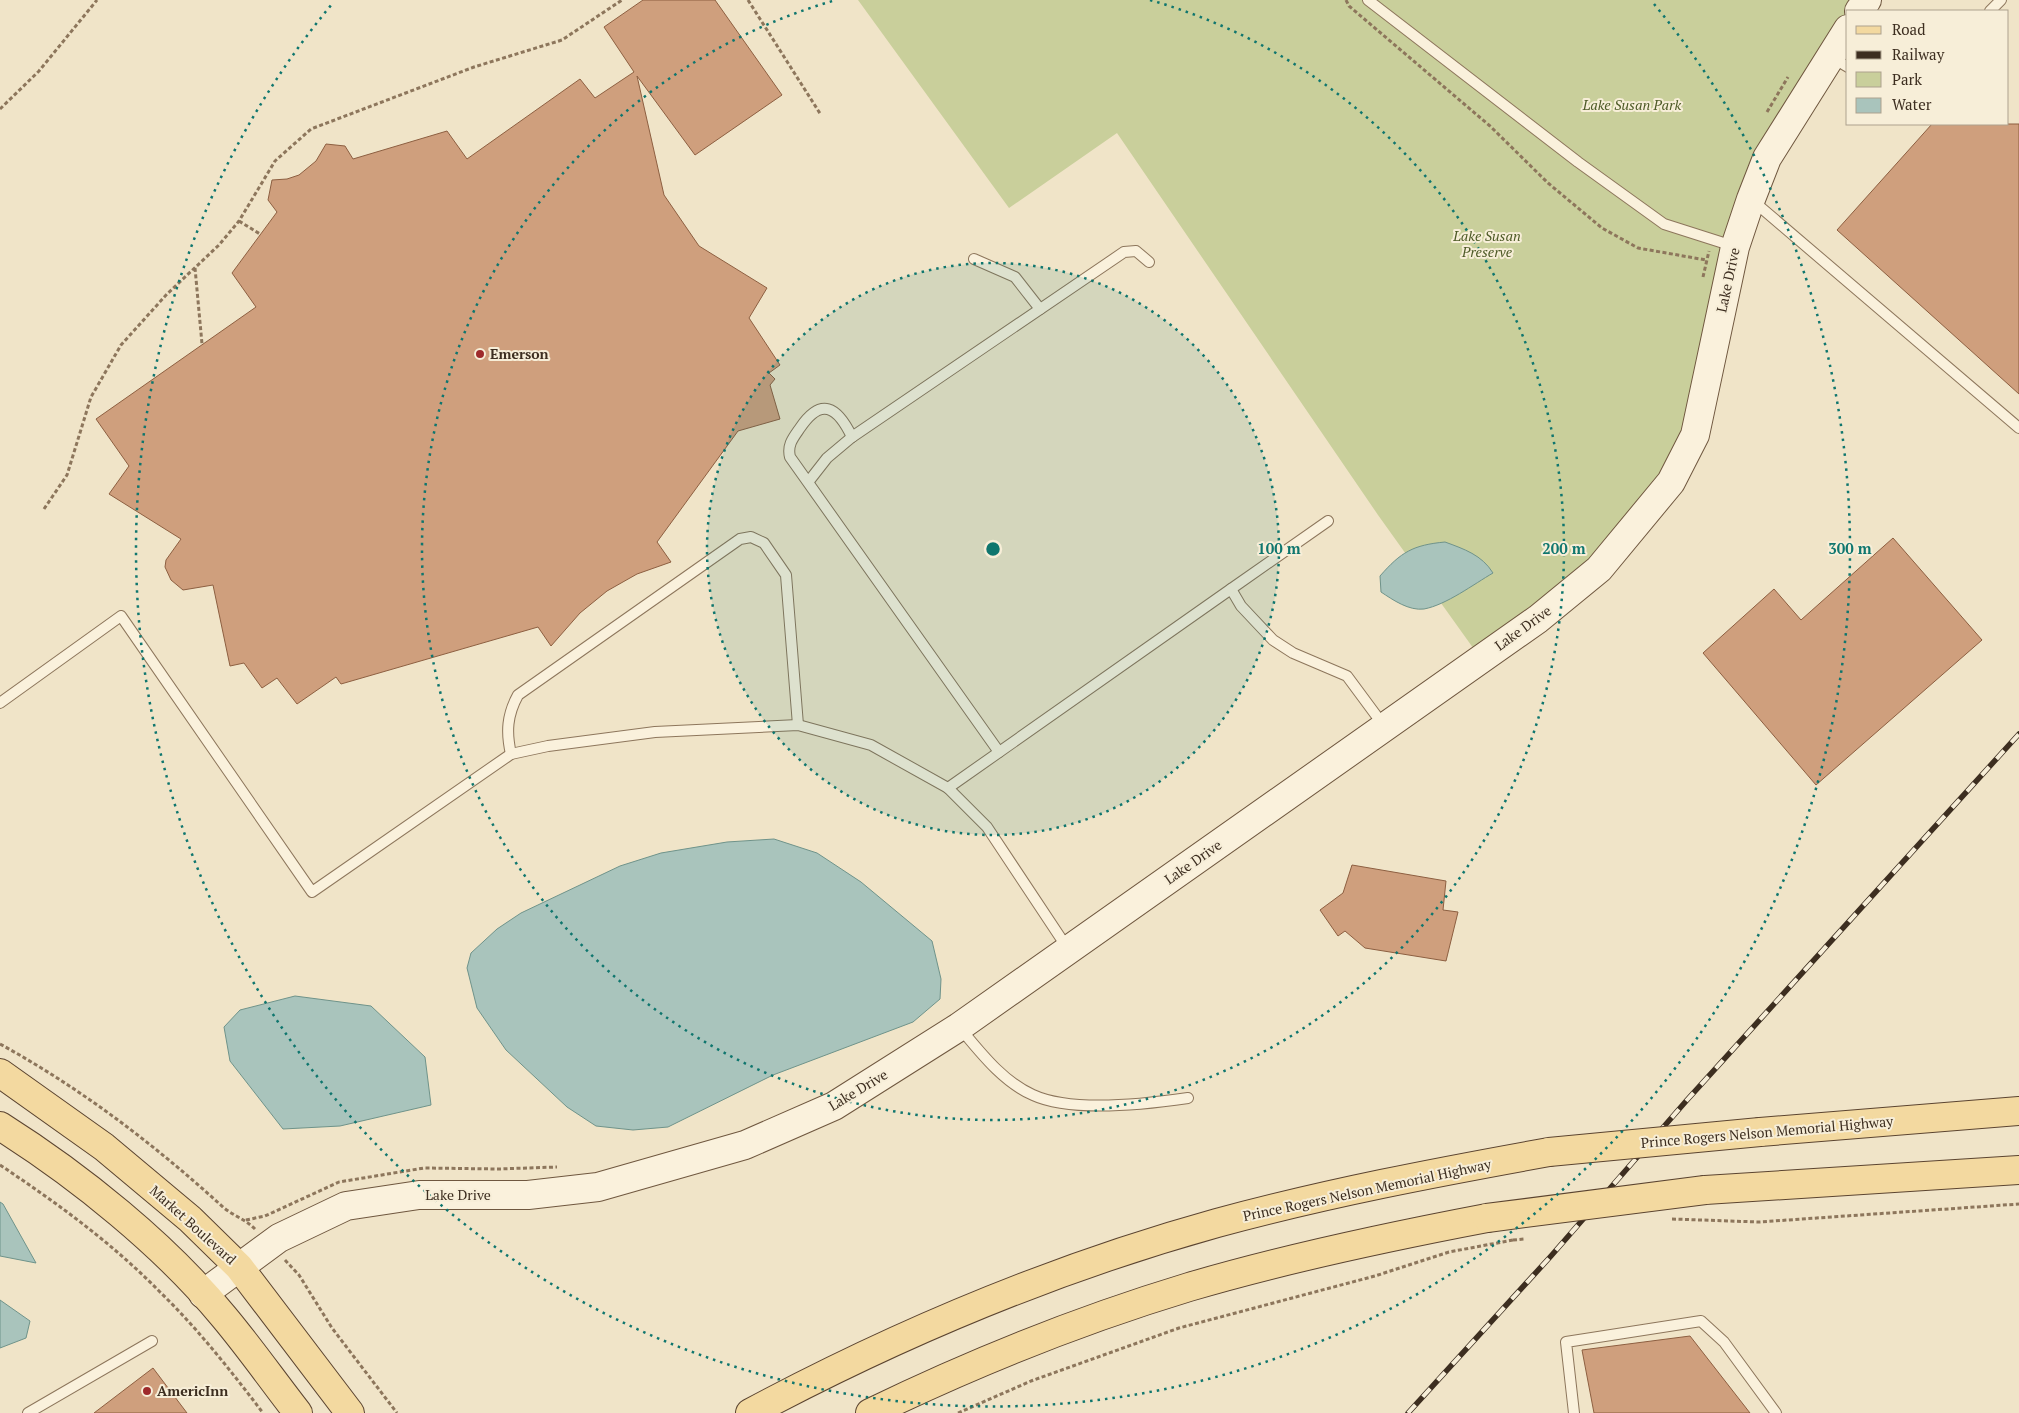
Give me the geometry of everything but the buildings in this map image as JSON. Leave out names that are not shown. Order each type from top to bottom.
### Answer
[{"type":"main road","name":"Market Boulevard","points":[[0,1073],[104,1147],[190,1219],[239,1267],[350,1413]]},
{"type":"main road","name":"Prince Rogers Nelson Memorial Highway","points":[[750,1413],[805,1384],[949,1318],[1085,1265],[1156,1242],[1308,1200],[1422,1175],[1549,1152],[1760,1132],[2019,1111]]},
{"type":"main road","points":[[0,1126],[39,1151],[111,1207],[176,1264],[224,1316],[298,1413]]},
{"type":"main road","points":[[870,1413],[995,1356],[1083,1323],[1190,1287],[1342,1248],[1487,1218],[1705,1190],[2019,1170]]},
{"type":"street","name":"Lake Drive","points":[[203,1294],[270,1245],[346,1206],[419,1195],[528,1195],[598,1187],[745,1145],[834,1106],[959,1027],[1538,619],[1599,569],[1671,482],[1694,435],[1724,243],[1751,199],[1767,158],[1839,62],[1846,36]]},
{"type":"lane","points":[[1368,0],[1570,156],[1664,224],[1724,243]]},
{"type":"lane","points":[[1991,10],[2001,0]]},
{"type":"lane","points":[[1751,199],[2019,428]]},
{"type":"lane","points":[[809,481],[827,458],[852,437],[1124,252],[1136,251],[1149,262]]},
{"type":"lane","points":[[974,259],[1015,277],[1040,309]]},
{"type":"lane","points":[[852,437],[840,417],[832,410],[816,410],[810,414],[790,443],[788,450],[790,457],[809,481],[999,752]]},
{"type":"lane","points":[[948,788],[1328,521]]},
{"type":"lane","points":[[511,754],[507,736],[509,710],[518,695],[740,539],[751,537],[764,543],[786,575],[798,725]]},
{"type":"lane","points":[[1231,589],[1241,606],[1273,640],[1294,653],[1347,676],[1385,727]]},
{"type":"lane","points":[[0,703],[121,616],[312,892],[511,754],[548,746],[655,732],[798,725],[870,745],[948,788],[986,827],[1069,950]]},
{"type":"lane","points":[[959,1027],[983,1055],[1011,1082],[1034,1096],[1071,1104],[1138,1106],[1188,1098]]},
{"type":"lane","points":[[1574,1413],[1566,1342],[1701,1321],[1724,1342],[1776,1413]]},
{"type":"lane","points":[[28,1413],[152,1341]]},
{"type":"path","points":[[0,109],[40,71],[97,0]]},
{"type":"path","points":[[44,509],[67,475],[91,397],[121,345],[239,221],[275,161],[311,129],[474,67],[562,40],[622,0]]},
{"type":"path","points":[[748,0],[821,115]]},
{"type":"path","points":[[1346,0],[1356,12],[1490,126],[1548,182],[1602,228],[1638,248],[1706,260]]},
{"type":"path","points":[[1763,119],[1793,70]]},
{"type":"path","points":[[239,221],[260,234]]},
{"type":"path","points":[[1702,285],[1706,260],[1724,243]]},
{"type":"path","points":[[195,268],[202,344]]},
{"type":"path","points":[[0,1044],[33,1062],[114,1115],[175,1163],[229,1212],[246,1220],[299,1275],[332,1328],[396,1413]]},
{"type":"path","points":[[0,1165],[52,1199],[160,1291],[204,1339],[263,1413]]},
{"type":"path","points":[[246,1220],[265,1216],[339,1182],[424,1168],[498,1169],[565,1166]]},
{"type":"path","points":[[1672,1219],[1759,1222],[2019,1204]]},
{"type":"path","points":[[958,1413],[1031,1381],[1179,1328],[1375,1276],[1449,1252],[1513,1240]]},
{"type":"green space","name":"Lake Susan Preserve","points":[[858,0],[1867,0],[1861,10],[1846,10],[1846,33],[1767,159],[1695,435],[1599,569],[1481,659],[1378,515],[1117,133],[1009,208]]},
{"type":"water","points":[[1445,542],[1478,557],[1493,573],[1450,599],[1424,609],[1407,607],[1381,592],[1380,576],[1401,555],[1424,545]]},
{"type":"water","points":[[774,839],[817,853],[861,882],[932,941],[941,979],[940,999],[913,1022],[773,1075],[668,1127],[633,1130],[596,1126],[567,1107],[506,1050],[477,1008],[467,968],[471,953],[497,929],[521,913],[620,866],[661,853],[727,842]]},
{"type":"water","points":[[295,996],[371,1006],[425,1057],[431,1105],[340,1126],[283,1129],[230,1061],[224,1027],[240,1010]]},
{"type":"water","points":[[0,1202],[3,1204],[36,1263],[0,1256]]},
{"type":"water","points":[[0,1300],[30,1321],[26,1338],[0,1348]]},
{"type":"railway","points":[[1408,1413],[1551,1256],[1687,1100],[2019,734]]},
{"type":"place","name":"Emerson","points":[[480,354]]},
{"type":"place","name":"AmericInn","points":[[147,1391]]},
{"type":"park label","name":"Lake Susan Park","points":[[1632,105]]}]
